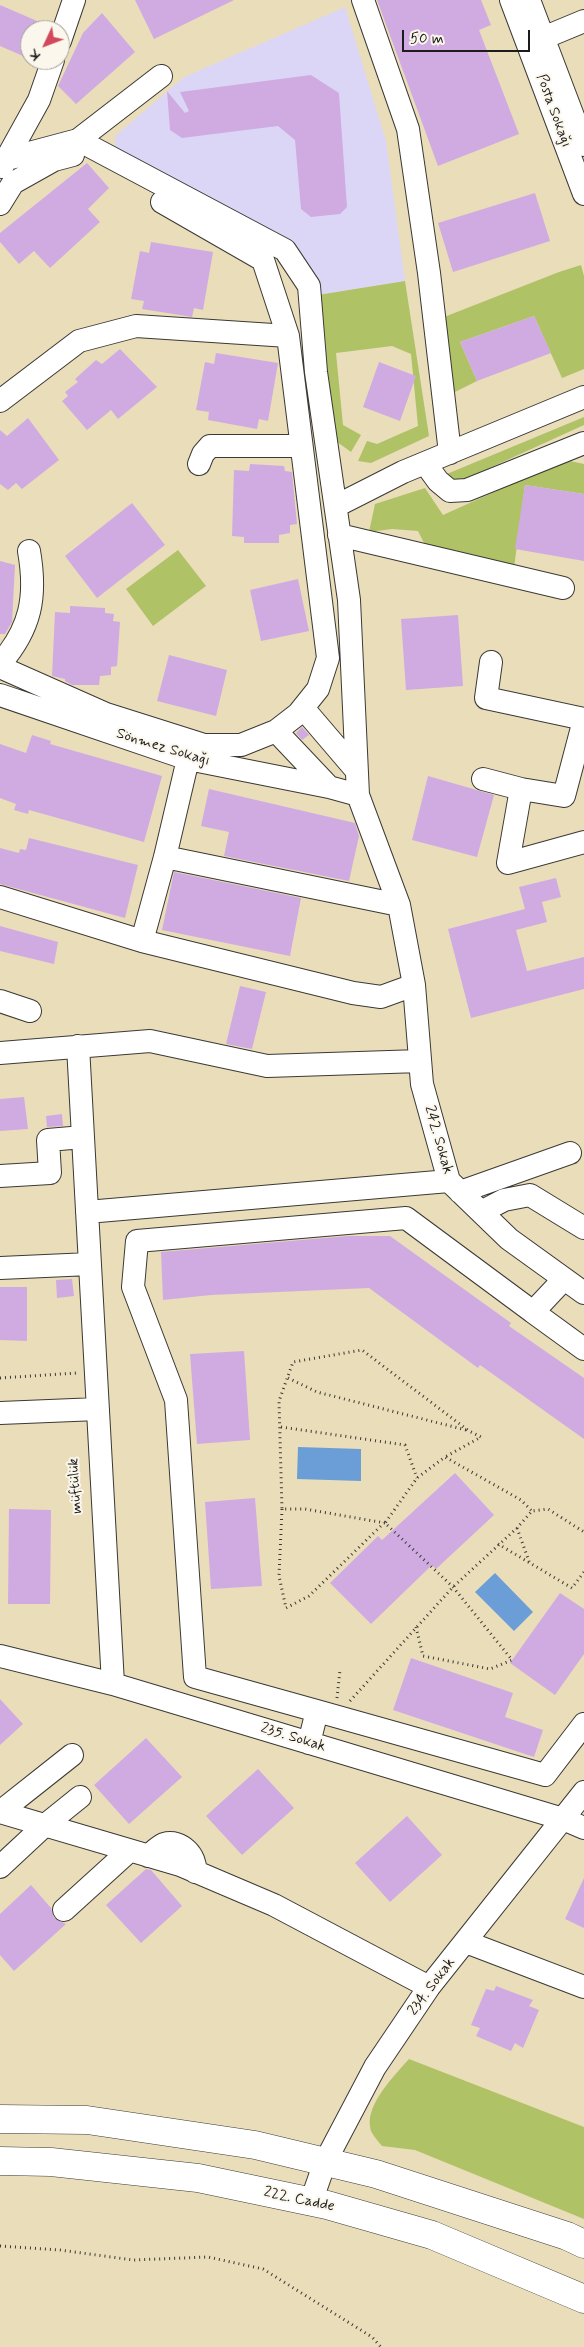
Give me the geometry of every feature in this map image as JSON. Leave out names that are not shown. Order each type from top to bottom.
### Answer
[{"type":"main road","points":[[0,2119],[87,2120],[255,2145],[376,2174],[567,2236],[584,2244]]},
{"type":"main road","name":"222. Cadde","points":[[0,2161],[51,2162],[198,2178],[311,2202],[432,2236],[584,2299]]},
{"type":"street","points":[[67,20],[74,0]]},
{"type":"street","points":[[363,0],[408,129],[429,273],[450,453]]},
{"type":"street","name":"Posta Sokağı","points":[[512,0],[536,41],[584,145]]},
{"type":"street","name":"Posta Sokağı","points":[[529,0],[536,41],[584,194]]},
{"type":"street","points":[[536,41],[582,20]]},
{"type":"street","points":[[3,165],[39,100],[50,70]]},
{"type":"street","points":[[3,165],[78,140],[161,76]]},
{"type":"street","name":"242. Sokak","points":[[78,140],[285,250],[309,286],[316,372],[349,600],[358,795],[399,905],[414,985],[422,1084],[454,1186],[509,1239],[584,1293]]},
{"type":"street","points":[[0,204],[13,183],[54,160],[77,154],[263,260],[288,336],[328,658],[318,689],[303,708],[276,731],[242,745],[204,745],[106,714],[0,666],[13,649],[33,601],[33,574],[29,551]]},
{"type":"street","points":[[0,401],[79,341],[136,326],[288,336]]},
{"type":"street","points":[[336,506],[425,463],[584,397]]},
{"type":"street","points":[[425,463],[438,481],[450,491],[467,490],[584,443]]},
{"type":"street","points":[[199,464],[203,454],[210,446],[302,446]]},
{"type":"street","points":[[340,535],[563,588]]},
{"type":"street","points":[[483,779],[521,789],[564,796],[584,719],[486,698],[491,662]]},
{"type":"street","name":"Sönmez Sokağı","points":[[0,695],[188,759],[329,787],[358,795]]},
{"type":"street","points":[[303,708],[356,770]]},
{"type":"street","points":[[276,731],[329,787]]},
{"type":"street","points":[[142,941],[165,857],[188,759]]},
{"type":"street","points":[[521,789],[508,863],[584,842]]},
{"type":"street","points":[[165,857],[399,905]]},
{"type":"street","points":[[0,897],[142,941],[354,993],[381,997],[414,985]]},
{"type":"street","points":[[0,1001],[30,1011]]},
{"type":"street","points":[[0,1053],[150,1040],[267,1066],[420,1061]]},
{"type":"street","points":[[78,1046],[113,1684]]},
{"type":"street","points":[[0,1176],[50,1173],[48,1140],[83,1137]]},
{"type":"street","points":[[87,1212],[454,1186],[570,1152]]},
{"type":"street","points":[[481,1212],[504,1200],[530,1195],[584,1228]]},
{"type":"street","points":[[584,1349],[406,1218],[138,1240],[133,1286],[176,1400],[195,1677],[545,1775],[584,1724]]},
{"type":"street","points":[[0,1268],[90,1264]]},
{"type":"street","points":[[533,1312],[564,1279]]},
{"type":"street","points":[[0,1413],[98,1409]]},
{"type":"street","name":"235. Sokak","points":[[0,1656],[113,1684],[563,1819],[584,1828]]},
{"type":"street","points":[[309,1743],[326,1714]]},
{"type":"street","points":[[0,1812],[72,1755]]},
{"type":"street","name":"234. Sokak","points":[[311,2202],[325,2162],[375,2067],[429,1987],[584,1792]]},
{"type":"street","points":[[0,1867],[44,1826],[80,1798]]},
{"type":"street","points":[[0,1812],[139,1853],[195,1872],[274,1905],[429,1987]]},
{"type":"street","points":[[64,1910],[139,1853]]},
{"type":"street","points":[[466,1942],[584,1987]]},
{"type":"path","points":[[362,1350],[469,1431],[480,1437],[445,1457],[418,1478],[385,1523],[309,1596],[286,1608],[279,1576],[282,1509],[281,1428],[279,1402],[293,1362],[362,1350]]},
{"type":"path","points":[[0,1378],[84,1373]]},
{"type":"path","points":[[288,1378],[316,1392],[469,1431]]},
{"type":"path","points":[[281,1428],[405,1445],[418,1478]]},
{"type":"path","points":[[445,1457],[521,1500],[532,1511]]},
{"type":"path","points":[[282,1509],[305,1509],[385,1523],[453,1587],[512,1660],[490,1669],[423,1656],[416,1627]]},
{"type":"path","points":[[326,1714],[416,1627],[453,1587],[517,1528],[532,1511],[548,1509],[584,1532]]},
{"type":"path","points":[[517,1528],[530,1564]]},
{"type":"path","points":[[498,1544],[572,1588],[584,1572]]},
{"type":"path","points":[[326,1714],[340,1670]]},
{"type":"path","points":[[0,2246],[60,2250],[133,2260],[208,2257],[262,2269],[372,2337],[381,2347]]},
{"type":"shaded area","points":[[345,7],[386,141],[405,281],[318,295],[299,249],[115,152],[115,136],[184,77]]},
{"type":"green space","points":[[581,265],[584,276],[584,369],[562,378],[534,316],[460,342],[477,381],[451,394],[439,319]]},
{"type":"green space","points":[[405,281],[429,436],[371,463],[358,461],[367,441],[377,444],[418,426],[411,354],[392,346],[336,353],[343,425],[361,435],[351,452],[333,439],[325,340],[318,295]]},
{"type":"green space","points":[[584,417],[584,425],[461,481],[457,495],[442,476]]},
{"type":"green space","points":[[565,460],[584,464],[584,494],[525,485],[514,568],[427,549],[418,531],[392,529],[369,532],[375,504],[425,488],[443,515]]},
{"type":"green space","points":[[178,550],[206,586],[153,626],[126,589]]},
{"type":"green space","points":[[409,2059],[584,2127],[584,2219],[415,2150],[382,2146],[370,2129],[370,2117],[377,2099],[383,2090]]},
{"type":"water","points":[[298,1447],[361,1449],[361,1481],[297,1479]]},
{"type":"water","points":[[495,1573],[533,1612],[514,1631],[475,1592]]},
{"type":"building","points":[[135,0],[234,0],[154,39]]},
{"type":"building","points":[[377,0],[481,0],[491,25],[479,30],[519,134],[438,166]]},
{"type":"building","points":[[0,5],[35,20],[20,20],[20,55],[0,46]]},
{"type":"building","points":[[102,13],[135,52],[76,104],[58,86],[66,70],[70,70],[70,61],[83,33]]},
{"type":"building","points":[[311,75],[339,93],[347,207],[340,214],[311,217],[301,209],[295,140],[278,126],[182,138],[170,130],[167,91],[185,113],[189,111],[180,92]]},
{"type":"building","points":[[87,163],[109,188],[88,209],[100,222],[50,268],[34,251],[19,264],[0,242],[0,233]]},
{"type":"building","points":[[535,193],[550,241],[453,272],[438,223]]},
{"type":"building","points":[[151,242],[213,252],[203,310],[194,308],[192,317],[142,309],[144,301],[131,299],[140,251],[149,253]]},
{"type":"building","points":[[534,316],[551,353],[477,381],[460,342]]},
{"type":"building","points":[[120,349],[157,387],[118,419],[111,410],[87,430],[62,401],[68,396],[65,392],[78,382],[75,379],[96,360],[102,364]]},
{"type":"building","points":[[216,353],[278,363],[268,421],[259,419],[257,429],[208,420],[209,412],[196,410],[205,362],[214,364]]},
{"type":"building","points":[[379,362],[416,376],[400,421],[363,407]]},
{"type":"building","points":[[28,418],[59,460],[22,489],[16,483],[8,490],[0,484],[0,430],[7,436]]},
{"type":"building","points":[[250,464],[284,466],[285,471],[292,472],[297,524],[290,525],[290,533],[279,535],[279,543],[244,543],[244,537],[232,536],[234,470],[249,471]]},
{"type":"building","points":[[525,485],[584,494],[584,561],[515,549]]},
{"type":"building","points":[[132,503],[165,545],[97,598],[65,556]]},
{"type":"building","points":[[0,561],[15,565],[12,622],[5,634],[0,634]]},
{"type":"building","points":[[298,579],[309,631],[261,641],[250,590]]},
{"type":"building","points":[[70,606],[105,608],[105,613],[114,614],[113,621],[120,622],[117,666],[111,667],[111,675],[100,676],[99,685],[72,685],[65,681],[65,679],[52,676],[55,612],[70,613]]},
{"type":"building","points":[[458,615],[463,686],[406,690],[401,619]]},
{"type":"building","points":[[169,655],[227,670],[216,716],[157,701]]},
{"type":"building","points":[[302,727],[309,735],[302,740],[296,733]]},
{"type":"building","points":[[32,735],[51,741],[50,744],[162,776],[144,842],[29,810],[28,814],[14,810],[16,804],[0,798],[0,744],[26,753]]},
{"type":"building","points":[[428,776],[494,795],[477,857],[412,840]]},
{"type":"building","points":[[209,789],[355,823],[359,836],[349,881],[224,856],[229,832],[201,826]]},
{"type":"building","points":[[29,838],[138,865],[125,918],[0,884],[0,848],[19,853],[20,849],[26,850]]},
{"type":"building","points":[[174,872],[301,898],[290,956],[162,930]]},
{"type":"building","points":[[556,878],[561,897],[542,902],[547,922],[516,930],[527,971],[584,957],[584,989],[471,1018],[448,929],[525,909],[519,887]]},
{"type":"building","points":[[0,926],[58,942],[54,964],[0,951]]},
{"type":"building","points":[[240,986],[266,992],[252,1049],[226,1044]]},
{"type":"building","points":[[24,1097],[28,1129],[0,1131],[0,1099]]},
{"type":"building","points":[[62,1114],[63,1126],[47,1127],[46,1116]]},
{"type":"building","points":[[348,1236],[390,1236],[511,1323],[509,1326],[584,1378],[584,1439],[480,1365],[478,1368],[369,1288],[211,1295],[163,1300],[161,1252]]},
{"type":"building","points":[[72,1279],[74,1296],[57,1298],[56,1280]]},
{"type":"building","points":[[0,1287],[27,1287],[27,1341],[0,1340]]},
{"type":"building","points":[[244,1351],[250,1440],[197,1444],[190,1354]]},
{"type":"building","points":[[455,1473],[494,1515],[436,1569],[432,1565],[371,1624],[330,1583],[378,1536],[382,1540]]},
{"type":"building","points":[[255,1498],[262,1586],[211,1589],[205,1502]]},
{"type":"building","points":[[9,1509],[51,1510],[50,1604],[8,1604]]},
{"type":"building","points":[[560,1593],[584,1609],[584,1654],[555,1695],[510,1663]]},
{"type":"building","points":[[411,1658],[513,1693],[505,1717],[543,1730],[534,1757],[393,1710]]},
{"type":"building","points":[[0,1699],[23,1724],[0,1745]]},
{"type":"building","points":[[146,1738],[182,1777],[129,1824],[94,1785]]},
{"type":"building","points":[[258,1769],[294,1808],[242,1855],[206,1816]]},
{"type":"building","points":[[407,1816],[442,1855],[390,1902],[355,1863]]},
{"type":"building","points":[[146,1869],[151,1870],[182,1906],[141,1943],[106,1905]]},
{"type":"building","points":[[584,1878],[584,1928],[565,1919]]},
{"type":"building","points":[[31,1885],[51,1908],[54,1918],[66,1924],[14,1971],[0,1955],[0,1914]]},
{"type":"building","points":[[496,1986],[533,2000],[529,2006],[539,2010],[523,2048],[515,2043],[511,2051],[476,2036],[480,2028],[471,2025],[486,1989],[494,1991]]}]
